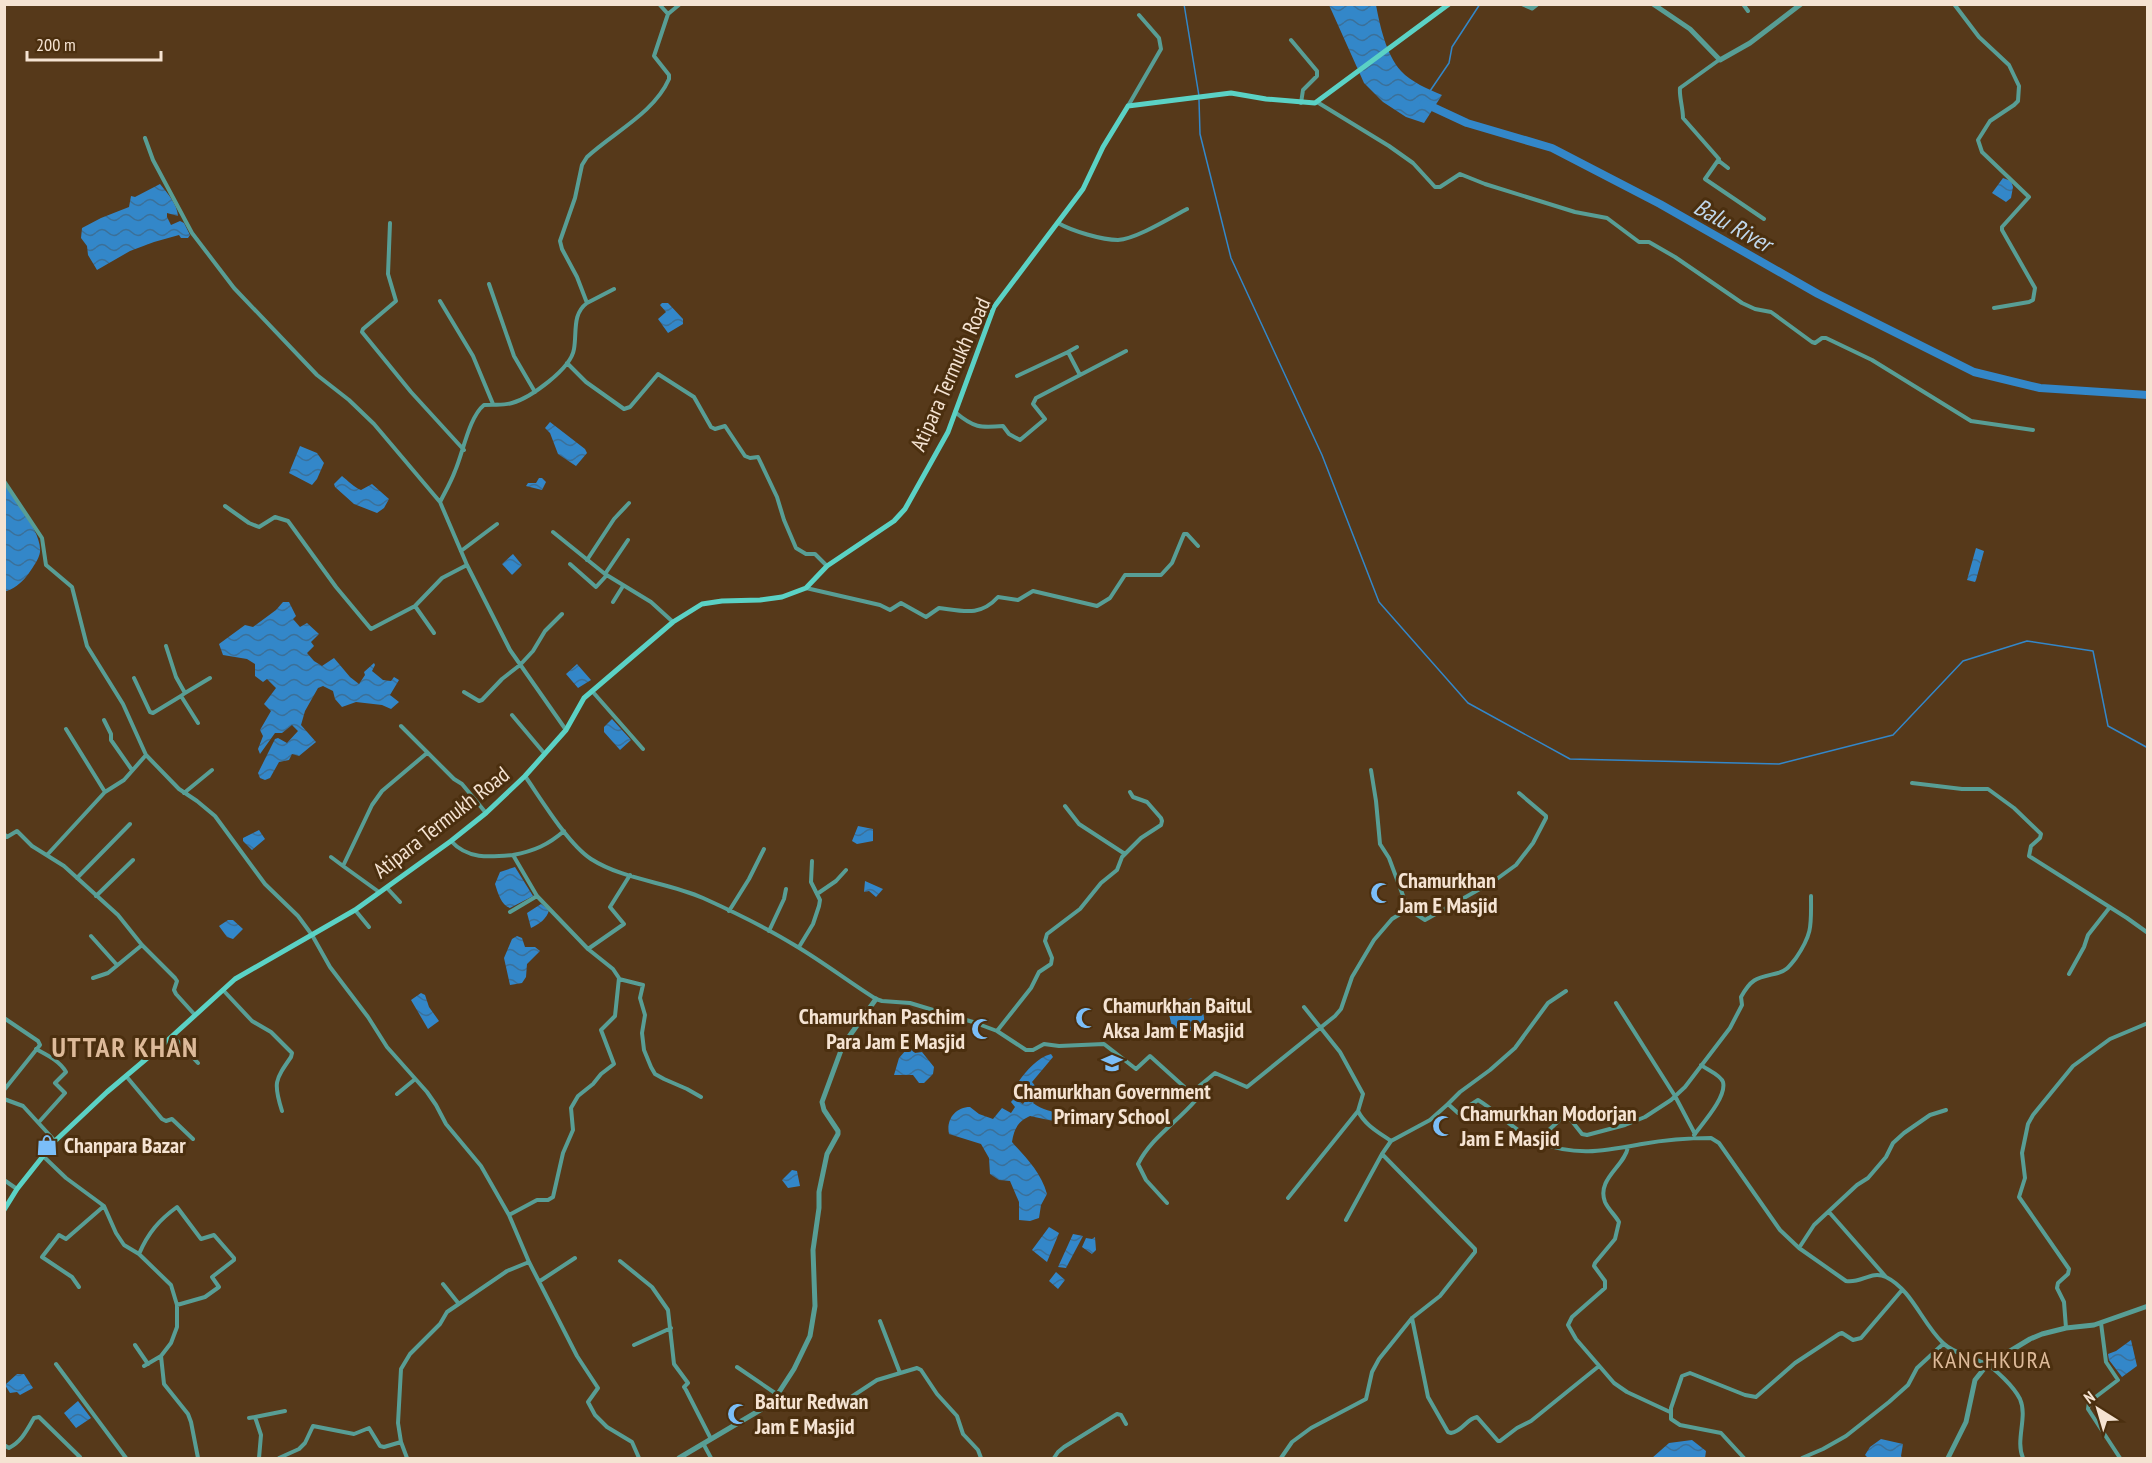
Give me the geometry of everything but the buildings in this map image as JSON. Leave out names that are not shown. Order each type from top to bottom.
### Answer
[{"type":"main road","points":[[1128,106],[1226,93],[1302,103],[1317,102],[1449,4]]},
{"type":"main road","name":"Atipara Termukh Road","points":[[4,1210],[17,1189],[56,1141],[222,990],[244,972],[355,910],[486,813],[525,777],[566,730],[584,698],[672,622],[702,604],[782,597],[806,588],[827,566],[881,532],[894,521],[905,509],[948,432],[994,307],[1083,189],[1103,147],[1128,106]]},
{"type":"street","points":[[659,4],[668,14]]},
{"type":"street","points":[[588,303],[560,241],[575,198],[582,165],[587,157],[636,118],[666,87],[669,75],[654,56],[668,14],[680,4]]},
{"type":"street","points":[[1523,4],[1532,8],[1537,4]]},
{"type":"street","points":[[1653,4],[1690,29],[1720,60]]},
{"type":"street","points":[[1743,4],[1748,11]]},
{"type":"street","points":[[1728,168],[1719,161],[1710,147],[1683,118],[1680,88],[1720,60],[1750,43],[1801,4]]},
{"type":"street","points":[[1954,4],[1979,37],[2009,66],[2019,86],[2018,101],[1990,122],[1978,140],[1982,152],[2029,197],[2002,227],[2002,230],[2035,288],[2035,296],[2029,302],[1995,308]]},
{"type":"street","points":[[1128,106],[1161,49],[1159,38],[1140,15]]},
{"type":"street","points":[[1291,40],[1317,71],[1317,76],[1303,90],[1302,103]]},
{"type":"street","points":[[1317,102],[1389,146],[1413,164],[1435,188],[1460,174],[1575,212],[1607,218],[1639,242],[1650,242],[1742,303],[1755,309],[1771,312],[1812,342],[1827,338],[1872,360],[1971,422],[2033,430]]},
{"type":"street","points":[[145,138],[157,168],[192,233],[234,288],[317,375],[349,400],[374,424],[440,502],[490,612],[520,665],[566,730]]},
{"type":"street","points":[[1719,161],[1705,179],[1764,219]]},
{"type":"street","points":[[1058,224],[1092,235],[1118,240],[1157,225],[1187,209]]},
{"type":"street","points":[[390,223],[388,274],[396,301],[362,332],[411,392],[464,450]]},
{"type":"street","points":[[489,284],[514,356],[535,392]]},
{"type":"street","points":[[440,502],[464,450],[478,411],[484,405],[513,403],[543,387],[567,363],[574,351],[577,313],[588,303],[614,289]]},
{"type":"street","points":[[440,301],[472,356],[493,404]]},
{"type":"street","points":[[1017,376],[1077,347]]},
{"type":"street","points":[[955,412],[978,427],[1003,426],[1009,434],[1020,440],[1045,419],[1033,404],[1036,398],[1126,351]]},
{"type":"street","points":[[1068,352],[1080,375]]},
{"type":"street","points":[[567,363],[586,382],[624,409],[630,407],[658,374],[694,397],[711,427],[715,429],[725,426],[745,456],[758,457],[796,548],[806,554],[815,554],[827,566]]},
{"type":"street","points":[[4,481],[42,538],[46,565],[72,587],[87,646],[123,704],[146,755],[184,793],[215,816],[265,884],[298,916],[330,967],[350,991],[387,1047],[427,1092],[446,1124],[481,1166],[509,1215],[529,1262],[577,1356],[598,1388],[588,1402],[607,1427],[632,1442],[639,1458]]},
{"type":"street","points":[[587,560],[614,519],[630,502]]},
{"type":"street","points":[[225,506],[255,526],[262,526],[275,517],[288,521],[336,587],[371,629],[415,606],[442,578],[467,565]]},
{"type":"street","points":[[461,551],[497,524]]},
{"type":"street","points":[[553,532],[606,575],[651,602],[672,622]]},
{"type":"street","points":[[806,588],[880,605],[890,610],[902,603],[926,617],[939,608],[964,611],[982,610],[990,606],[998,597],[1018,600],[1033,591],[1097,606],[1110,598],[1125,576],[1161,575],[1172,563],[1184,534],[1187,534],[1198,546]]},
{"type":"street","points":[[570,564],[596,587],[628,540]]},
{"type":"street","points":[[613,602],[623,586]]},
{"type":"street","points":[[415,606],[434,633]]},
{"type":"street","points":[[464,692],[479,701],[482,700],[502,679],[520,665],[533,651],[545,630],[562,614]]},
{"type":"street","points":[[166,646],[183,695],[198,723]]},
{"type":"street","points":[[134,678],[150,712],[210,678]]},
{"type":"street","points":[[592,691],[644,750]]},
{"type":"street","points":[[512,715],[544,753]]},
{"type":"street","points":[[104,720],[111,734],[111,740],[132,771]]},
{"type":"street","points":[[401,726],[454,779],[462,784],[486,813]]},
{"type":"street","points":[[66,729],[105,792]]},
{"type":"street","points":[[343,866],[372,805],[382,791],[427,753]]},
{"type":"street","points":[[47,855],[105,792],[124,780],[146,755]]},
{"type":"street","points":[[184,793],[212,770]]},
{"type":"street","points":[[1371,770],[1380,844],[1392,866],[1407,909],[1425,920],[1494,881],[1516,865],[1533,843],[1546,816],[1519,793]]},
{"type":"street","points":[[525,777],[564,831],[591,859],[630,875],[676,887],[729,911],[799,947],[882,1002],[910,1003],[974,1022],[997,1031],[1030,1050],[1044,1044],[1059,1046],[1104,1044],[1136,1069],[1150,1056],[1195,1098],[1195,1101],[1178,1120],[1151,1144],[1138,1164],[1146,1180],[1167,1203]]},
{"type":"street","points":[[1912,783],[1962,789],[1988,789],[2014,808],[2041,834],[2031,846],[2029,856],[2148,933]]},
{"type":"street","points":[[997,1031],[1031,988],[1039,972],[1051,964],[1052,958],[1045,941],[1047,934],[1080,909],[1101,883],[1117,870],[1126,854],[1141,838],[1161,825],[1162,821],[1147,802],[1133,797],[1130,792]]},
{"type":"street","points":[[1065,806],[1079,824],[1126,854]]},
{"type":"street","points":[[77,878],[130,824]]},
{"type":"street","points":[[5,837],[18,831],[32,846],[64,866],[118,915],[142,945],[175,978],[177,981],[174,990],[176,994],[195,1015]]},
{"type":"street","points":[[451,841],[466,853],[482,856],[513,855],[533,851],[550,843],[564,831]]},
{"type":"street","points":[[729,911],[764,849]]},
{"type":"street","points":[[513,855],[537,896],[588,949],[613,969],[622,981],[643,985],[640,998],[645,1015],[642,1033],[644,1050],[655,1074],[700,1097]]},
{"type":"street","points":[[331,857],[380,893]]},
{"type":"street","points":[[96,896],[133,860]]},
{"type":"street","points":[[799,947],[818,912],[820,900],[811,882],[812,861]]},
{"type":"street","points":[[818,894],[836,882],[846,870]]},
{"type":"street","points":[[588,949],[624,924],[610,907],[630,875]]},
{"type":"street","points":[[387,888],[400,903]]},
{"type":"street","points":[[769,931],[784,899],[786,889]]},
{"type":"street","points":[[510,912],[537,896]]},
{"type":"street","points":[[1537,1141],[1567,1115],[1582,1134],[1587,1135],[1645,1117],[1675,1096],[1685,1087],[1730,1028],[1742,1005],[1741,997],[1752,981],[1763,975],[1780,973],[1789,968],[1803,948],[1809,937],[1811,896]]},
{"type":"street","points":[[2069,974],[2084,947],[2088,934],[2110,907]]},
{"type":"street","points":[[1191,1093],[1215,1073],[1248,1087],[1320,1027],[1341,1009],[1352,977],[1382,928],[1407,909]]},
{"type":"street","points":[[355,910],[369,927]]},
{"type":"street","points":[[91,936],[117,966]]},
{"type":"street","points":[[93,978],[108,973],[142,945]]},
{"type":"street","points":[[509,1215],[537,1200],[548,1200],[553,1197],[563,1153],[573,1130],[570,1108],[578,1096],[614,1064],[601,1030],[615,1016],[619,978]]},
{"type":"street","points":[[222,990],[252,1021],[271,1032],[292,1053],[276,1080],[275,1090],[282,1111]]},
{"type":"street","points":[[1347,1220],[1390,1141],[1430,1120],[1460,1092],[1490,1070],[1515,1048],[1548,1003],[1566,991]]},
{"type":"street","points":[[680,1458],[772,1403],[810,1336],[815,1306],[813,1250],[819,1192],[827,1154],[838,1134],[822,1102],[843,1044],[876,999]]},
{"type":"street","points":[[1616,1003],[1675,1096],[1693,1136]]},
{"type":"street","points":[[1287,1198],[1358,1111],[1362,1094],[1340,1052],[1304,1007]]},
{"type":"street","points":[[4,1018],[38,1041],[40,1045],[4,1090]]},
{"type":"street","points":[[2067,1328],[2064,1302],[2057,1288],[2058,1283],[2068,1274],[2069,1269],[2019,1197],[2025,1178],[2022,1153],[2028,1124],[2033,1114],[2073,1066],[2110,1039],[2148,1023]]},
{"type":"street","points":[[172,1036],[198,1063]]},
{"type":"street","points":[[36,1049],[52,1058],[66,1072],[55,1083],[65,1093],[39,1122]]},
{"type":"street","points":[[1693,1136],[1718,1103],[1724,1083],[1722,1079],[1701,1065]]},
{"type":"street","points":[[126,1076],[162,1119],[166,1121],[172,1119],[193,1139]]},
{"type":"street","points":[[397,1094],[414,1080]]},
{"type":"street","points":[[4,1099],[23,1107],[56,1141]]},
{"type":"street","points":[[1448,1104],[1458,1113],[1479,1101],[1537,1141],[1580,1153],[1610,1151],[1693,1136],[1711,1138],[1719,1143],[1780,1230],[1799,1248],[1846,1281],[1854,1282],[1871,1274],[1886,1277]]},
{"type":"street","points":[[1799,1248],[1814,1225],[1841,1199],[1868,1178],[1886,1157],[1893,1143],[1930,1115],[1946,1110]]},
{"type":"street","points":[[1358,1111],[1372,1129],[1390,1141]]},
{"type":"street","points":[[1628,1147],[1627,1155],[1607,1180],[1604,1193],[1606,1204],[1619,1222],[1615,1239],[1594,1263],[1605,1281],[1605,1288],[1572,1317],[1568,1325],[1576,1339],[1619,1387],[1670,1412]]},
{"type":"street","points":[[1281,1458],[1292,1442],[1311,1428],[1366,1399],[1369,1383],[1379,1359],[1412,1318],[1440,1296],[1475,1249],[1382,1155]]},
{"type":"street","points":[[43,1156],[66,1178],[104,1206],[124,1245],[139,1254],[171,1285],[177,1305],[175,1336],[161,1356],[146,1365],[135,1345]]},
{"type":"street","points":[[4,1180],[17,1189]]},
{"type":"street","points":[[79,1287],[72,1277],[42,1257],[59,1235],[66,1239],[104,1206]]},
{"type":"street","points":[[139,1254],[151,1231],[161,1219],[177,1207],[201,1239],[214,1235],[234,1258],[212,1277],[219,1287],[212,1294],[177,1305]]},
{"type":"street","points":[[1829,1212],[1886,1277],[1902,1290],[1943,1344],[1987,1365],[2019,1397],[2022,1405],[2020,1449],[2023,1458]]},
{"type":"street","points":[[540,1281],[575,1258]]},
{"type":"street","points":[[620,1261],[652,1287],[668,1311],[675,1367],[688,1383],[684,1387],[711,1440]]},
{"type":"street","points":[[407,1458],[401,1442],[398,1423],[401,1368],[410,1354],[440,1324],[447,1312],[507,1271],[529,1262]]},
{"type":"street","points":[[443,1284],[459,1304]]},
{"type":"street","points":[[1744,1458],[1721,1433],[1680,1425],[1671,1419],[1670,1412],[1680,1380],[1686,1373],[1695,1374],[1745,1395],[1756,1397],[1795,1363],[1839,1334],[1842,1333],[1853,1340],[1861,1338],[1902,1290]]},
{"type":"street","points":[[1948,1458],[1966,1422],[1973,1385],[1987,1365],[2030,1339],[2067,1328],[2101,1323],[2148,1306]]},
{"type":"street","points":[[1412,1318],[1428,1397],[1451,1434],[1462,1428],[1471,1418],[1477,1417],[1500,1441],[1517,1428],[1532,1421],[1599,1366]]},
{"type":"street","points":[[880,1321],[900,1372]]},
{"type":"street","points":[[2101,1323],[2106,1362],[2118,1382],[2089,1402],[2088,1409],[2120,1458]]},
{"type":"street","points":[[634,1345],[671,1328]]},
{"type":"street","points":[[1802,1458],[1846,1436],[1889,1402],[1908,1385],[1917,1368],[1943,1344]]},
{"type":"street","points":[[161,1356],[164,1384],[192,1422],[198,1458]]},
{"type":"street","points":[[56,1364],[126,1458]]},
{"type":"street","points":[[737,1367],[777,1397],[823,1398],[839,1405],[877,1380],[917,1368],[957,1416],[963,1434],[978,1450],[981,1458]]},
{"type":"street","points":[[249,1418],[285,1411]]},
{"type":"street","points":[[1054,1458],[1058,1452],[1117,1414],[1121,1415],[1126,1424]]},
{"type":"street","points":[[4,1445],[9,1448],[16,1444],[24,1436],[34,1418],[39,1417],[80,1457],[78,1458]]},
{"type":"street","points":[[255,1417],[261,1435],[259,1458]]},
{"type":"street","points":[[279,1458],[299,1449],[305,1443],[313,1426],[354,1434],[369,1428],[380,1446],[401,1442]]},
{"type":"street","points":[[704,1445],[711,1458]]},
{"type":"water","points":[[1329,5],[1376,5],[1384,40],[1401,71],[1420,85],[1442,95],[1424,123],[1406,117],[1383,102],[1364,83]]},
{"type":"water","points":[[2003,178],[2011,181],[2013,187],[2011,198],[2006,202],[1992,193]]},
{"type":"water","points":[[160,184],[176,207],[178,216],[167,213],[171,225],[180,221],[184,223],[190,235],[188,238],[181,238],[179,235],[154,242],[130,251],[97,270],[81,238],[82,228],[129,207],[131,196],[135,197]]},
{"type":"water","points":[[668,303],[683,319],[683,324],[668,333],[658,319],[666,312],[660,305]]},
{"type":"water","points":[[550,422],[585,449],[587,453],[576,466],[558,454],[550,433],[545,428]]},
{"type":"water","points":[[300,446],[317,453],[324,463],[312,485],[289,473]]},
{"type":"water","points":[[342,476],[361,490],[372,484],[389,499],[384,508],[377,513],[354,504],[335,487],[334,484]]},
{"type":"water","points":[[539,478],[546,482],[542,490],[526,486],[528,483],[536,483]]},
{"type":"water","points":[[5,484],[37,535],[40,552],[27,576],[17,586],[7,591],[5,591]]},
{"type":"water","points":[[1976,548],[1984,551],[1975,582],[1967,580]]},
{"type":"water","points":[[513,554],[522,565],[512,575],[502,564]]},
{"type":"water","points":[[283,602],[289,602],[296,616],[293,619],[300,627],[307,623],[319,634],[311,642],[314,646],[307,653],[314,661],[322,666],[334,658],[359,684],[365,675],[364,672],[374,663],[372,671],[383,680],[391,681],[394,677],[399,680],[390,695],[399,702],[391,709],[382,705],[356,702],[342,707],[335,699],[333,691],[323,686],[318,688],[305,711],[301,725],[316,742],[299,756],[292,754],[289,760],[279,762],[270,778],[265,780],[260,778],[258,773],[275,739],[278,738],[287,743],[298,731],[292,725],[282,733],[275,733],[260,754],[258,749],[263,736],[260,730],[271,711],[264,704],[276,688],[267,679],[263,682],[255,676],[255,664],[247,659],[223,655],[219,644],[245,625],[253,627]]},
{"type":"water","points":[[577,664],[591,680],[578,688],[566,674]]},
{"type":"water","points":[[612,719],[631,740],[620,750],[604,732],[604,727]]},
{"type":"water","points":[[858,826],[873,829],[873,841],[857,844],[852,841]]},
{"type":"water","points":[[259,830],[265,839],[252,850],[243,838]]},
{"type":"water","points":[[515,867],[533,896],[510,908],[502,901],[495,884],[500,872]]},
{"type":"water","points":[[865,881],[883,889],[876,897],[869,891],[864,892]]},
{"type":"water","points":[[541,904],[549,910],[548,913],[542,921],[531,928],[527,913]]},
{"type":"water","points":[[228,920],[233,920],[243,929],[233,939],[227,937],[219,926]]},
{"type":"water","points":[[517,936],[522,938],[525,947],[535,947],[540,951],[527,964],[526,977],[522,983],[510,985],[504,958],[512,939]]},
{"type":"water","points":[[421,993],[425,995],[429,1007],[439,1021],[428,1029],[411,1000]]},
{"type":"water","points":[[1191,998],[1204,1014],[1202,1027],[1187,1031],[1172,1026],[1168,1011],[1173,1006]]},
{"type":"water","points":[[911,1049],[915,1053],[922,1052],[934,1067],[933,1074],[924,1083],[919,1083],[913,1075],[894,1075],[899,1058],[906,1050]]},
{"type":"water","points":[[1051,1054],[1053,1057],[1032,1082],[1040,1092],[1033,1103],[1062,1116],[1058,1122],[1030,1116],[1022,1120],[1017,1126],[1012,1142],[1037,1172],[1047,1194],[1041,1205],[1039,1218],[1030,1221],[1019,1220],[1019,1202],[1010,1181],[999,1180],[990,1174],[989,1158],[981,1144],[949,1134],[948,1129],[950,1119],[960,1109],[970,1107],[979,1114],[993,1119],[1002,1108],[1011,1113],[1015,1107],[1011,1102],[1014,1098],[1023,1104],[1030,1095],[1019,1081],[1037,1061]]},
{"type":"water","points":[[792,1170],[797,1171],[800,1186],[788,1188],[782,1180]]},
{"type":"water","points":[[1049,1227],[1059,1233],[1047,1262],[1032,1250]]},
{"type":"water","points":[[1073,1234],[1083,1236],[1066,1268],[1058,1267]]},
{"type":"water","points":[[1095,1237],[1096,1250],[1092,1254],[1082,1247],[1086,1238]]},
{"type":"water","points":[[1056,1272],[1065,1280],[1058,1289],[1049,1281]]},
{"type":"water","points":[[2131,1340],[2137,1366],[2122,1377],[2109,1360],[2108,1354]]},
{"type":"water","points":[[17,1374],[24,1374],[33,1388],[20,1395],[17,1392],[10,1393],[5,1385]]},
{"type":"water","points":[[78,1401],[91,1418],[76,1428],[64,1413]]},
{"type":"water","points":[[1881,1439],[1903,1444],[1902,1458],[1868,1458],[1865,1455],[1870,1447]]},
{"type":"water","points":[[1692,1440],[1706,1451],[1705,1458],[1652,1458],[1669,1443]]},
{"type":"waterway","points":[[1184,4],[1199,96]]},
{"type":"waterway","points":[[1430,91],[1449,63],[1452,47],[1480,4]]},
{"type":"waterway","points":[[1199,100],[1200,134],[1231,258],[1322,455],[1379,602],[1468,703],[1570,759],[1779,764],[1893,735],[1963,661],[2027,641],[2093,651],[2108,726],[2148,748]]},
{"type":"waterway","name":"Balu River","points":[[1424,103],[1467,123],[1552,148],[1660,204],[1818,294],[1974,372],[2040,388],[2148,395]]},
{"type":"place","name":"Chamurkhan Jam E Masjid","points":[[1381,893]]},
{"type":"place","name":"Chamurkhan Baitul Aksa Jam E Masjid","points":[[1086,1018]]},
{"type":"place","name":"Chamurkhan Paschim Para Jam E Masjid","points":[[982,1029]]},
{"type":"place","name":"Chamurkhan Government Primary School","points":[[1112,1063]]},
{"type":"place","name":"Chamurkhan Modorjan Jam E Masjid","points":[[1443,1126]]},
{"type":"place","name":"Chanpara Bazar","points":[[47,1145]]},
{"type":"place","name":"Baitur Redwan Jam E Masjid","points":[[738,1414]]},
{"type":"district","name":"UTTAR KHAN","points":[[125,1046]]},
{"type":"district","name":"KANCHKURA","points":[[1992,1359]]}]
